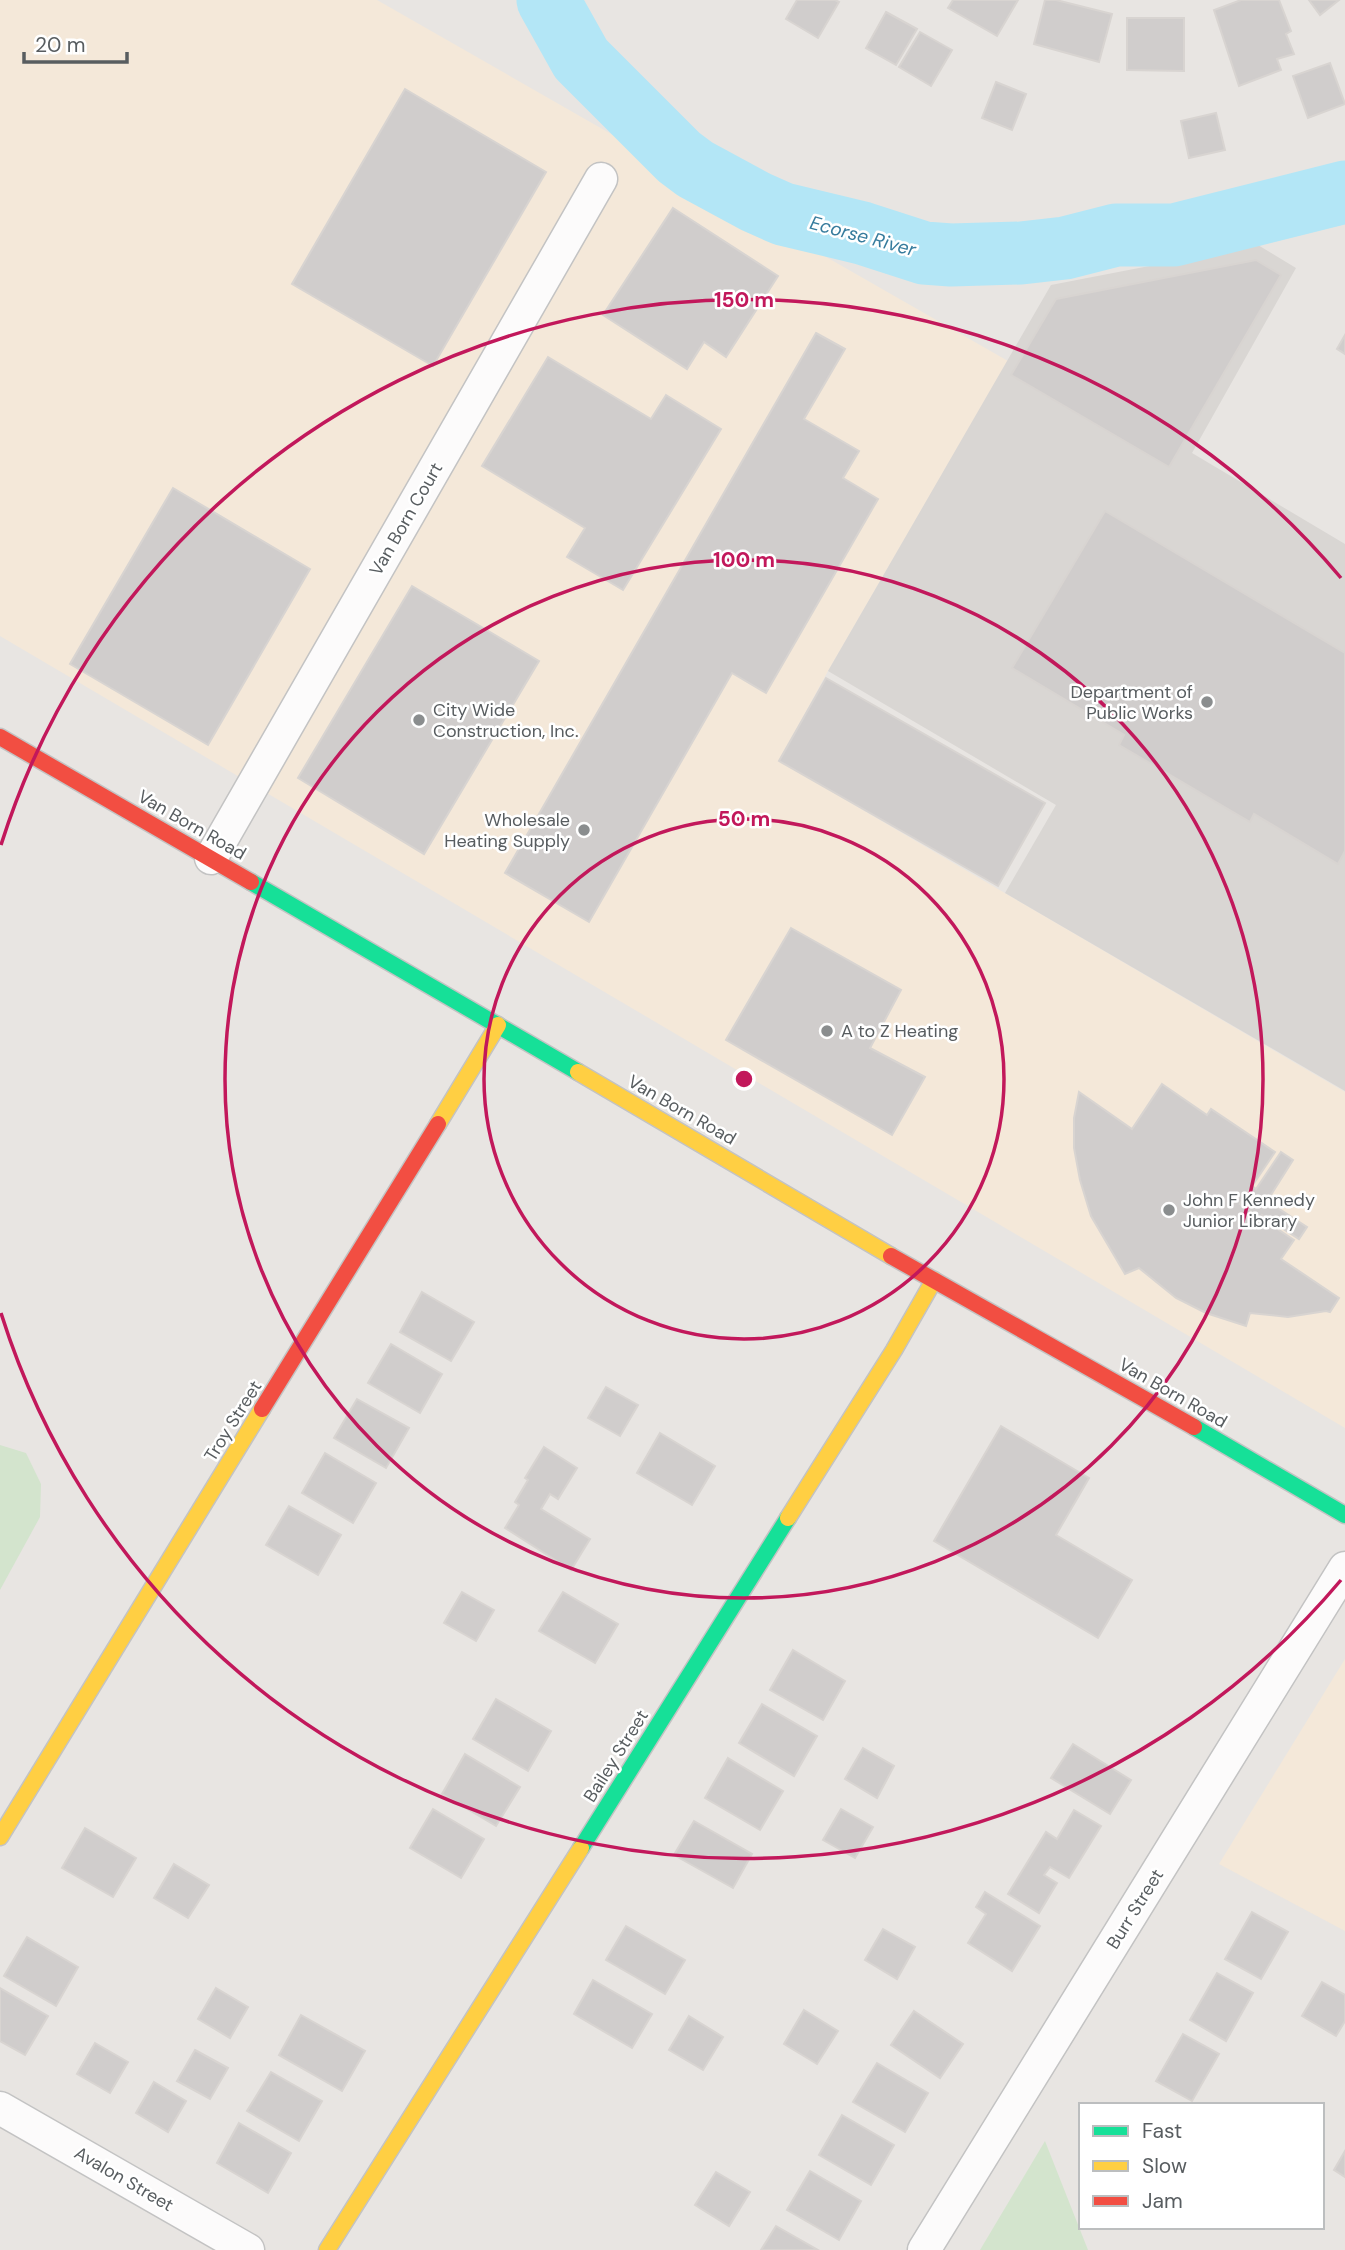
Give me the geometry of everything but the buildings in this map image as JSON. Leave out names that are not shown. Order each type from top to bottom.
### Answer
[{"type":"street","name":"Van Born Court","points":[[211,858],[601,180]]},
{"type":"street","name":"Van Born Road","points":[[0,737],[934,1280],[1345,1515]]},
{"type":"street","name":"Troy Street","points":[[0,1837],[498,1025]]},
{"type":"street","name":"Bailey Street","points":[[327,2250],[894,1350],[934,1280]]},
{"type":"street","name":"Burr Street","points":[[924,2250],[1345,1568]]},
{"type":"street","name":"Avalon Street","points":[[0,2108],[248,2250]]},
{"type":"shaded area","points":[[0,0],[377,0],[1008,361],[828,671],[779,761],[1345,1092],[1345,1428],[0,636]]},
{"type":"shaded area","points":[[1258,245],[1296,268],[1192,453],[1345,544],[1345,1091],[1005,893],[1056,805],[828,671],[1051,285]]},
{"type":"shaded area","points":[[1345,1659],[1345,1931],[1219,1864]]},
{"type":"green space","points":[[0,1445],[26,1453],[41,1484],[40,1517],[0,1590]]},
{"type":"green space","points":[[1045,2141],[1088,2250],[980,2250]]},
{"type":"waterway","name":"Ecorse River","points":[[548,0],[581,59],[679,157],[695,169],[783,214],[862,233],[924,253],[1021,253],[1065,248],[1116,235],[1174,235],[1345,192]]},
{"type":"traffic: fast","points":[[251,882],[578,1072]]},
{"type":"traffic: fast","points":[[1194,1427],[1345,1515]]},
{"type":"traffic: fast","points":[[581,1848],[788,1518]]},
{"type":"traffic: slow","points":[[438,1124],[498,1025]]},
{"type":"traffic: slow","points":[[578,1072],[891,1256]]},
{"type":"traffic: slow","points":[[788,1518],[894,1350],[934,1280]]},
{"type":"traffic: slow","points":[[0,1837],[262,1409]]},
{"type":"traffic: slow","points":[[327,2250],[581,1848]]},
{"type":"traffic: jam","points":[[0,737],[251,882]]},
{"type":"traffic: jam","points":[[262,1409],[438,1124]]},
{"type":"traffic: jam","points":[[891,1256],[1194,1427]]},
{"type":"place","name":"Department of Public Works","points":[[1207,702]]},
{"type":"place","name":"City Wide Construction, Inc.","points":[[419,720]]},
{"type":"place","name":"Wholesale Heating Supply","points":[[584,830]]},
{"type":"place","name":"A to Z Heating","points":[[827,1031]]},
{"type":"place","name":"John F Kennedy Junior Library","points":[[1169,1210]]}]
